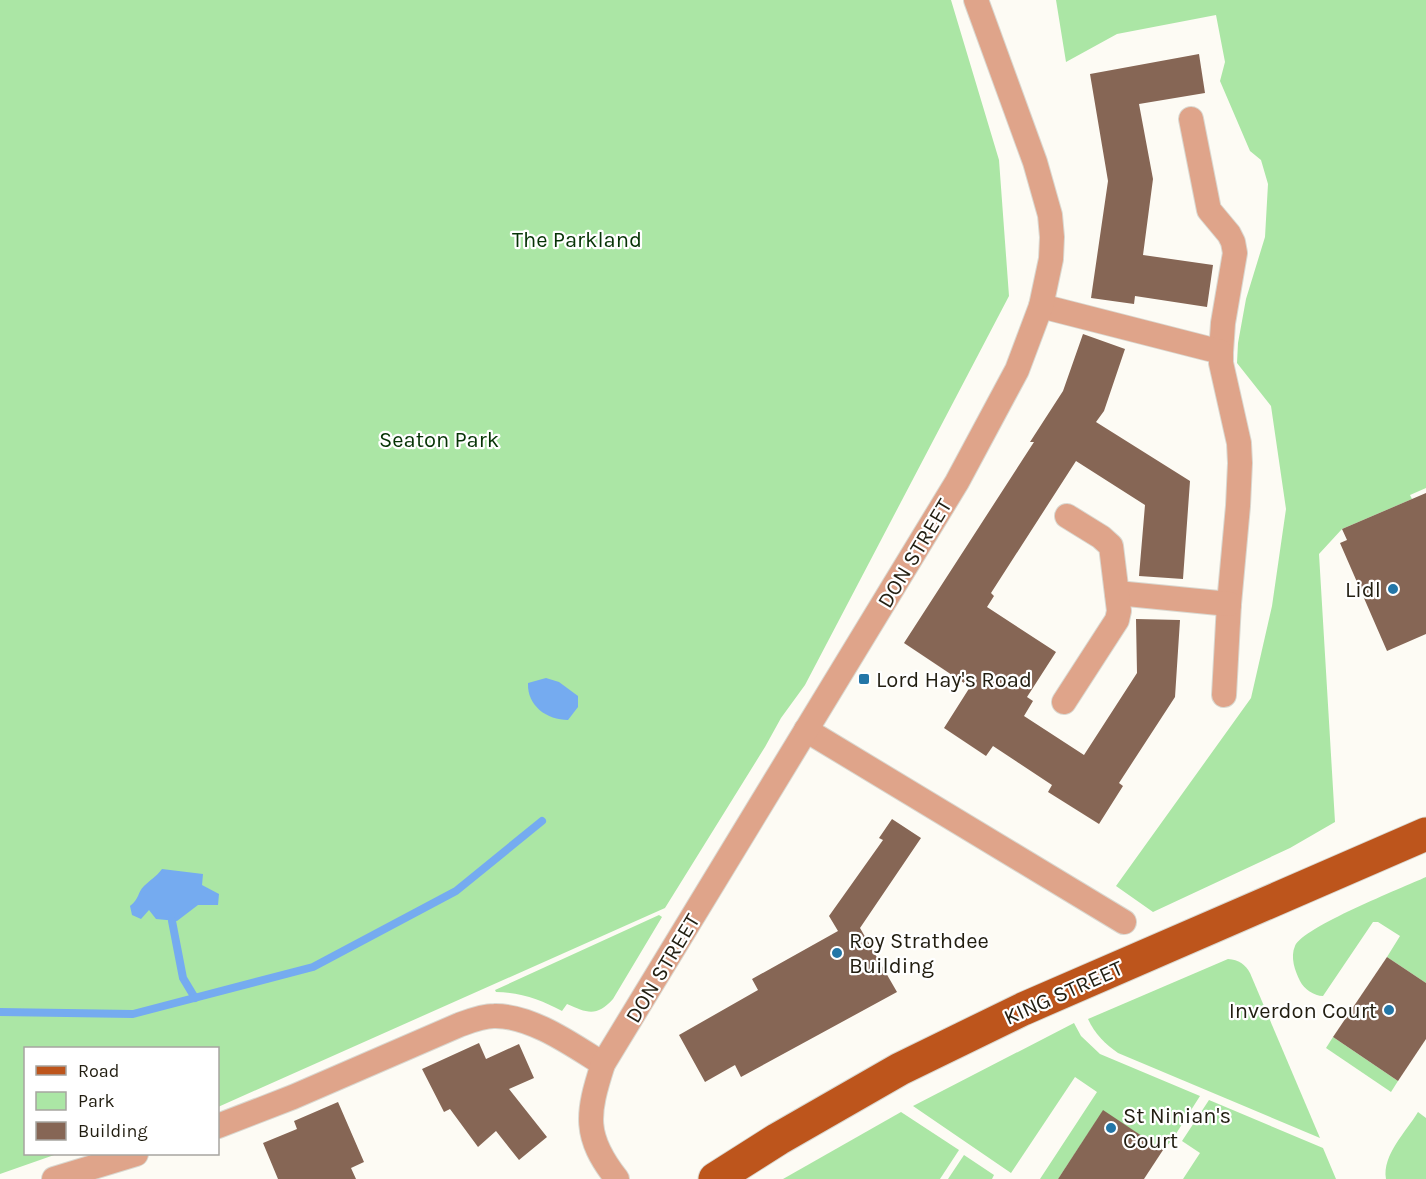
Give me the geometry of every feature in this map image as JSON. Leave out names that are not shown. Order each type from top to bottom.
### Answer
[{"type":"main road","name":"KING STREET","points":[[715,1179],[778,1139],[900,1069],[1012,1014],[1426,834]]},
{"type":"street","name":"DON STREET","points":[[617,1179],[603,1161],[594,1143],[590,1124],[592,1104],[603,1064],[957,482],[1017,370],[1041,306],[1051,259],[1050,215],[1035,162],[976,0]]},
{"type":"street","points":[[1191,119],[1209,210],[1229,234],[1235,253],[1223,323],[1221,352],[1239,443],[1240,463],[1228,604],[1224,695]]},
{"type":"street","points":[[1041,306],[1221,352]]},
{"type":"street","points":[[1064,702],[1117,620],[1119,611],[1111,546],[1067,516]]},
{"type":"street","points":[[1118,594],[1228,604]]},
{"type":"street","points":[[806,730],[1124,922]]},
{"type":"street","points":[[219,1126],[293,1097],[459,1025],[495,1016],[534,1025],[603,1064]]},
{"type":"street","points":[[54,1179],[133,1155]]},
{"type":"green space","name":"Seaton Park","points":[[0,0],[951,0],[999,160],[1009,296],[805,685],[781,718],[665,908],[219,1107],[219,1047],[24,1047],[24,1155],[54,1155],[0,1174]]},
{"type":"green space","points":[[1056,0],[1426,0],[1426,488],[1410,495],[1412,499],[1342,529],[1319,554],[1335,822],[1290,848],[1153,912],[1116,886],[1251,698],[1272,606],[1286,509],[1271,406],[1237,363],[1246,299],[1265,237],[1268,184],[1261,160],[1250,151],[1220,81],[1225,62],[1216,15],[1117,34],[1066,62]]},
{"type":"green space","points":[[1426,877],[1426,983],[1387,957],[1400,936],[1378,922],[1373,922],[1323,996],[1304,987],[1296,973],[1293,959],[1295,946],[1302,938],[1334,919]]},
{"type":"green space","points":[[659,915],[662,917],[613,999],[602,1009],[592,1012],[567,1004],[562,1011],[530,997],[495,990]]},
{"type":"green space","points":[[1228,959],[1241,963],[1250,973],[1320,1138],[1118,1053],[1101,1038],[1088,1019]]},
{"type":"green space","points":[[1074,1023],[1081,1036],[1100,1054],[1200,1096],[1163,1150],[1103,1111],[1058,1179],[1040,1179],[1097,1092],[1075,1077],[1011,1173],[913,1106]]},
{"type":"green space","points":[[1333,1037],[1398,1081],[1391,1092],[1326,1048]]},
{"type":"green space","points":[[1209,1100],[1323,1148],[1336,1179],[1183,1179],[1200,1153],[1182,1141]]},
{"type":"green space","points":[[901,1112],[959,1150],[940,1179],[783,1179]]},
{"type":"green space","points":[[1418,1112],[1426,1118],[1426,1179],[1386,1179],[1391,1153]]},
{"type":"green space","points":[[964,1155],[994,1175],[992,1179],[948,1179]]},
{"type":"water","points":[[546,678],[559,682],[578,696],[578,707],[568,720],[546,714],[535,705],[531,698],[528,683]]},
{"type":"water","points":[[162,869],[203,874],[202,885],[219,894],[218,905],[198,905],[177,921],[156,919],[149,910],[141,919],[132,915],[130,906],[142,889]]},
{"type":"building","points":[[1199,54],[1205,93],[1139,104],[1153,179],[1143,255],[1213,265],[1207,307],[1135,296],[1134,304],[1091,298],[1108,181],[1090,74]]},
{"type":"building","points":[[1083,334],[1125,349],[1104,411],[1096,422],[1190,481],[1183,579],[1139,576],[1145,505],[1076,461],[991,593],[994,596],[987,607],[1056,652],[1027,697],[1033,701],[1024,716],[1084,755],[1137,673],[1136,619],[1180,620],[1175,697],[1119,783],[1123,786],[1099,824],[1048,792],[1052,785],[993,746],[986,756],[944,728],[970,687],[904,643],[1034,442],[1030,442],[1063,391]]},
{"type":"building","name":"Lidl","points":[[1426,493],[1426,634],[1387,651],[1340,543],[1347,540],[1342,529]]},
{"type":"building","name":"Roy Strathdee Building","points":[[892,819],[921,838],[860,928],[897,992],[741,1077],[735,1065],[705,1082],[679,1035],[758,990],[752,979],[838,931],[829,916],[883,840],[879,838]]},
{"type":"building","name":"Inverdon Court","points":[[1387,957],[1426,983],[1426,1039],[1398,1081],[1333,1037]]},
{"type":"building","points":[[479,1043],[486,1059],[519,1044],[534,1078],[509,1089],[547,1137],[519,1160],[496,1131],[478,1147],[450,1109],[444,1112],[422,1069]]},
{"type":"building","points":[[338,1102],[364,1162],[351,1168],[356,1179],[278,1179],[263,1143],[297,1129],[294,1121]]},
{"type":"building","name":"St Ninian's Court","points":[[1103,1110],[1163,1150],[1144,1179],[1058,1179]]},
{"type":"waterway","points":[[0,1012],[133,1014],[313,967],[456,891],[542,821]]},
{"type":"waterway","points":[[172,921],[183,978],[195,998]]},
{"type":"place","name":"Lidl","points":[[1393,589]]},
{"type":"place","name":"Lord Hay's Road","points":[[864,679]]},
{"type":"place","name":"Roy Strathdee Building","points":[[837,953]]},
{"type":"place","name":"Inverdon Court","points":[[1389,1010]]},
{"type":"place","name":"St Ninian's Court","points":[[1111,1128]]},
{"type":"park label","name":"The Parkland","points":[[577,239]]}]
